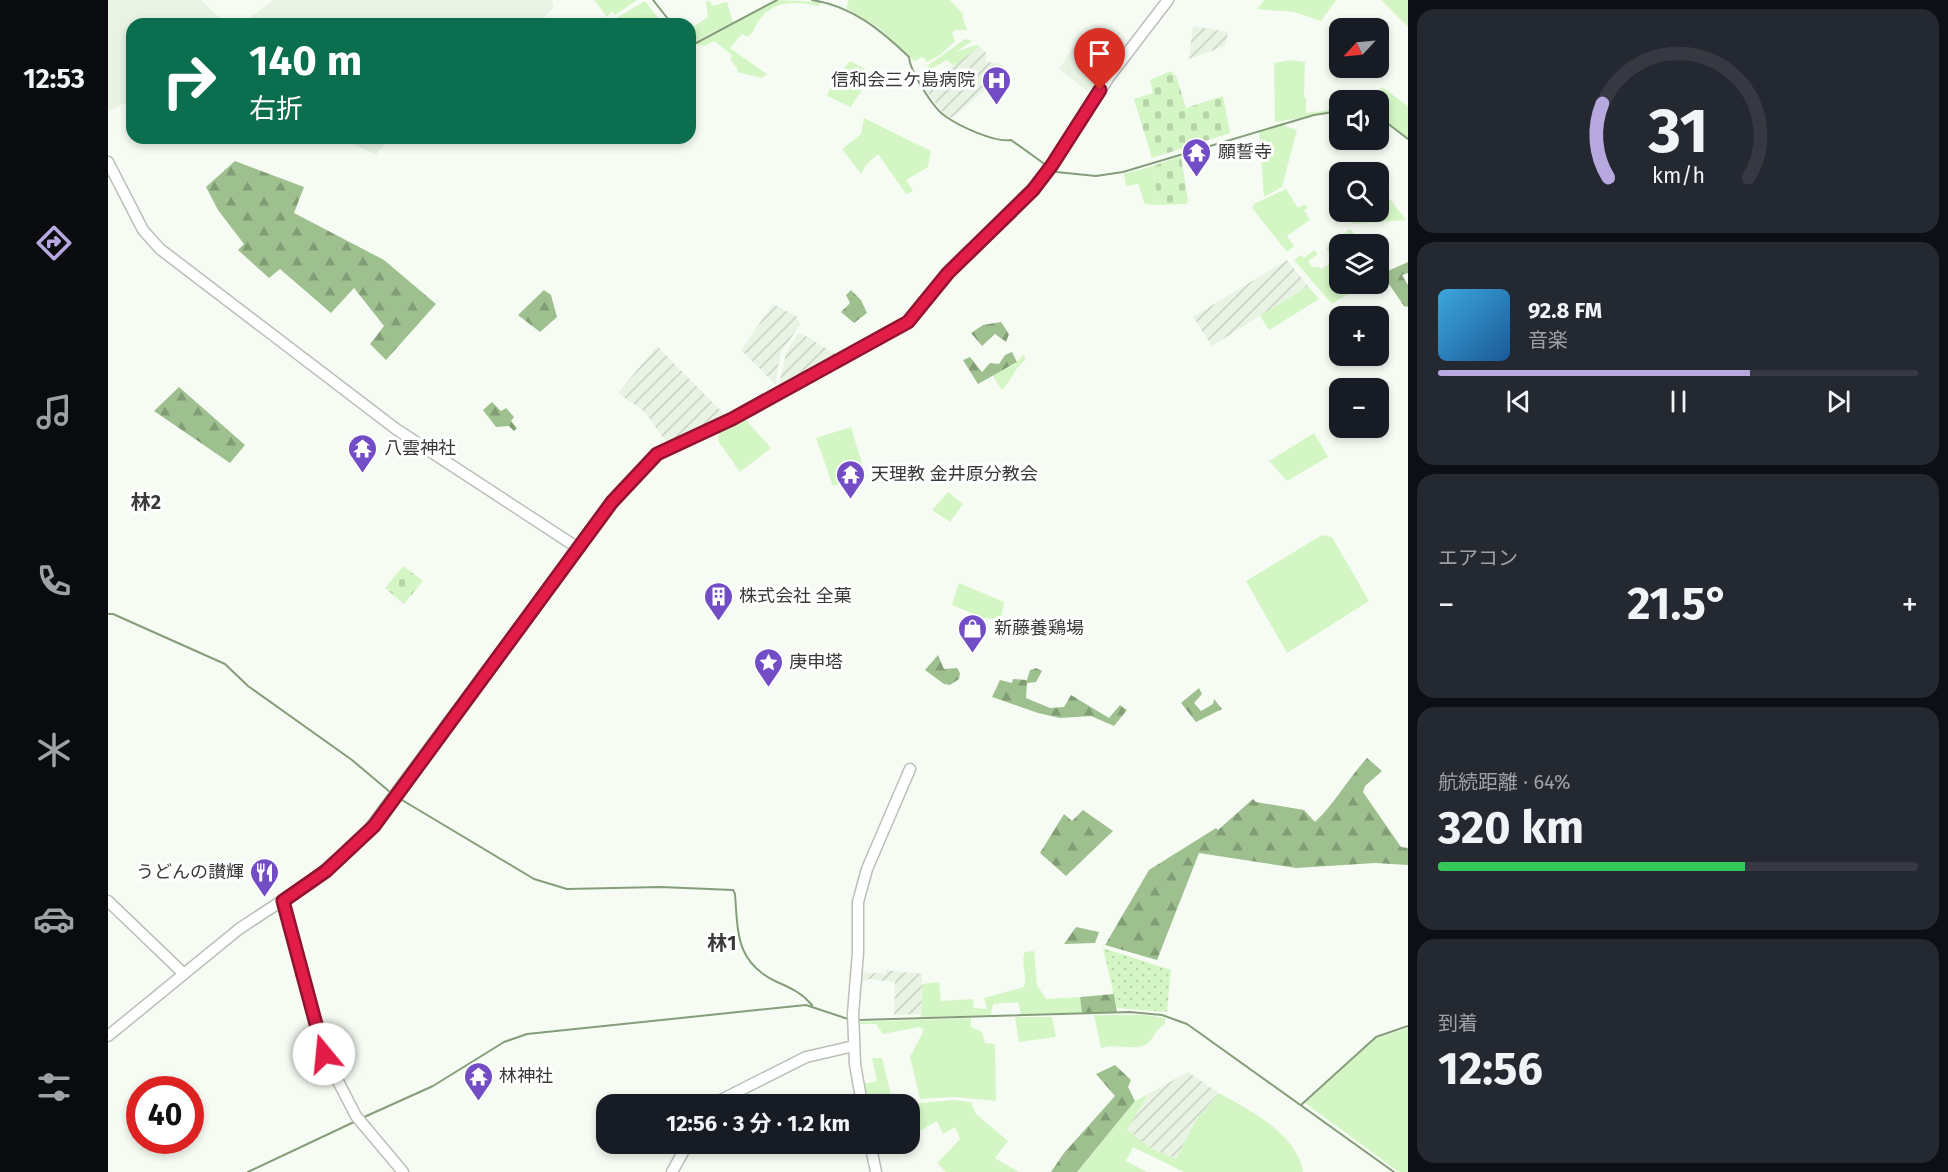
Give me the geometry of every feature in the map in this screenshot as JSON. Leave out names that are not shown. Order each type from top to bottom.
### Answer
[{"type":"street","points":[[108,1036],[239,929],[326,871],[374,826],[612,502],[657,454],[742,414],[908,322],[948,273],[1043,178],[1109,77],[1168,0]]},
{"type":"street","points":[[108,162],[143,230],[160,249],[396,429],[578,548]]},
{"type":"street","points":[[861,1094],[854,1046],[853,1005],[858,952],[858,902],[867,869],[910,769]]},
{"type":"street","points":[[283,901],[324,1054],[359,1120],[403,1172]]},
{"type":"street","points":[[108,902],[183,973]]},
{"type":"street","points":[[728,1094],[807,1057],[854,1046]]},
{"type":"street","points":[[672,1172],[682,1154]]},
{"type":"street","points":[[872,1154],[876,1172]]},
{"type":"shaded area","points":[[108,0],[201,0],[220,18],[126,18],[126,102],[108,112]]},
{"type":"shaded area","points":[[274,0],[552,0],[554,7],[544,18],[249,18]]},
{"type":"shaded area","points":[[1193,26],[1228,32],[1225,46],[1189,59]]},
{"type":"shaded area","points":[[1080,37],[1114,61],[1091,94],[1059,69]]},
{"type":"shaded area","points":[[979,46],[986,53],[986,62],[999,63],[1007,71],[952,118],[945,115],[924,88]]},
{"type":"shaded area","points":[[353,144],[384,144],[376,155]]},
{"type":"shaded area","points":[[1287,260],[1308,286],[1212,346],[1193,317]]},
{"type":"shaded area","points":[[773,304],[796,316],[800,325],[781,352],[775,384],[741,350]]},
{"type":"shaded area","points":[[801,333],[835,354],[834,358],[781,387],[779,385],[786,353]]},
{"type":"shaded area","points":[[657,346],[725,416],[666,442],[645,412],[618,393]]},
{"type":"shaded area","points":[[886,970],[922,974],[921,1014],[894,1015],[895,982],[868,979],[859,984],[861,972],[885,974]]},
{"type":"shaded area","points":[[1188,1072],[1219,1093],[1196,1120],[1176,1159],[1152,1149],[1127,1130],[1148,1094]]},
{"type":"green space","points":[[594,0],[637,0],[615,15],[612,11],[607,17]]},
{"type":"green space","points":[[778,0],[821,2],[818,6],[793,3],[777,6],[764,15],[751,34],[747,37],[742,34],[730,48],[767,74],[762,78],[737,72],[738,70],[730,59],[732,55],[714,41],[704,46],[696,43]]},
{"type":"green space","points":[[849,0],[950,0],[964,15],[962,16],[967,30],[955,30],[952,33],[955,41],[940,55],[927,62],[923,57],[914,61],[878,27],[846,8]]},
{"type":"green space","points":[[1264,0],[1336,0],[1321,21],[1294,12],[1257,9]]},
{"type":"green space","points":[[1381,0],[1408,0],[1408,27]]},
{"type":"green space","points":[[645,1],[658,18],[617,18]]},
{"type":"green space","points":[[710,1],[712,6],[727,2],[733,22],[696,40],[696,25],[708,17],[706,2]]},
{"type":"green space","points":[[965,39],[972,41],[956,52],[979,46],[954,66],[947,60],[931,69],[927,66]]},
{"type":"green space","points":[[1290,60],[1305,62],[1306,113],[1329,110],[1329,114],[1275,122],[1274,63]]},
{"type":"green space","points":[[850,61],[872,73],[851,107],[827,96],[832,84]]},
{"type":"green space","points":[[1171,71],[1176,76],[1186,108],[1223,96],[1230,133],[1152,158],[1134,99],[1153,93],[1150,80]]},
{"type":"green space","points":[[1389,92],[1408,106],[1408,139],[1389,124]]},
{"type":"green space","points":[[864,118],[931,151],[928,167],[906,180],[913,191],[906,194],[878,154],[866,165],[861,174],[842,149],[861,134]]},
{"type":"green space","points":[[1284,122],[1285,126],[1297,130],[1282,187],[1264,197],[1259,132]]},
{"type":"green space","points":[[1181,156],[1188,201],[1186,204],[1158,205],[1153,166]]},
{"type":"green space","points":[[235,161],[304,187],[294,213],[384,260],[436,304],[386,360],[370,344],[384,326],[354,288],[331,313],[280,269],[269,278],[238,250],[244,244],[218,210],[206,187]]},
{"type":"green space","points":[[1153,166],[1158,205],[1145,204],[1138,184],[1126,186],[1124,174]]},
{"type":"green space","points":[[1286,189],[1298,208],[1305,204],[1308,208],[1304,210],[1310,220],[1287,236],[1294,246],[1287,252],[1252,208],[1254,204]]},
{"type":"green space","points":[[1389,198],[1406,220],[1389,221]]},
{"type":"green space","points":[[1353,222],[1378,222],[1351,224]]},
{"type":"green space","points":[[1350,229],[1354,234],[1344,234]]},
{"type":"green space","points":[[1314,250],[1318,254],[1308,261],[1313,268],[1318,266],[1321,269],[1329,264],[1329,294],[1348,294],[1332,304],[1294,260],[1301,255],[1304,258]]},
{"type":"green space","points":[[1408,262],[1408,273],[1402,275],[1408,285],[1408,307],[1404,306],[1389,284],[1389,271]]},
{"type":"green space","points":[[1308,286],[1319,299],[1269,330],[1260,316]]},
{"type":"green space","points":[[544,290],[551,295],[557,317],[540,332],[518,315]]},
{"type":"green space","points":[[851,290],[861,300],[867,313],[854,323],[841,312],[850,303],[846,295]]},
{"type":"green space","points":[[1001,322],[1009,334],[1006,342],[995,334],[982,346],[971,333],[983,325]]},
{"type":"green space","points":[[1012,352],[1017,362],[978,384],[963,360],[970,357],[982,372],[990,363],[999,364],[1005,355]]},
{"type":"green space","points":[[1024,354],[1025,360],[1002,390],[992,375],[1014,365]]},
{"type":"green space","points":[[179,387],[245,445],[230,463],[154,411]]},
{"type":"green space","points":[[492,402],[501,411],[506,408],[514,417],[511,421],[517,428],[514,431],[509,426],[496,427],[483,410]]},
{"type":"green space","points":[[744,418],[771,448],[740,472],[718,441],[719,430]]},
{"type":"green space","points":[[851,427],[866,477],[833,486],[816,438]]},
{"type":"green space","points":[[1314,433],[1328,457],[1287,481],[1269,461]]},
{"type":"green space","points":[[948,492],[963,504],[950,522],[932,510]]},
{"type":"green space","points":[[1322,535],[1332,537],[1369,601],[1287,653],[1246,581]]},
{"type":"green space","points":[[403,566],[423,581],[404,604],[385,588]]},
{"type":"green space","points":[[959,583],[1004,602],[1001,620],[983,618],[952,605]]},
{"type":"green space","points":[[938,655],[944,669],[957,668],[960,673],[959,679],[950,685],[944,684],[925,670]]},
{"type":"green space","points":[[1036,668],[1042,671],[1036,682],[1027,683],[1026,698],[1050,708],[1064,707],[1071,695],[1109,718],[1120,705],[1127,710],[1114,726],[1091,716],[1060,718],[1038,713],[992,697],[1000,680],[1012,683],[1013,679],[1027,680],[1030,670]]},
{"type":"green space","points":[[1199,688],[1202,694],[1194,703],[1201,711],[1213,704],[1214,699],[1222,709],[1196,722],[1181,703]]},
{"type":"green space","points":[[1367,758],[1382,771],[1365,786],[1363,792],[1401,847],[1408,848],[1408,865],[1375,863],[1296,868],[1199,853],[1157,960],[1105,945],[1149,870],[1216,828],[1218,830],[1253,799],[1256,802],[1304,810],[1315,822]]},
{"type":"green space","points":[[1083,810],[1113,831],[1066,876],[1040,853],[1064,814],[1072,821]]},
{"type":"green space","points":[[1076,927],[1099,932],[1095,943],[1064,944]]},
{"type":"green space","points":[[1103,948],[1171,970],[1167,1012],[1117,1008]]},
{"type":"green space","points":[[1034,951],[1037,985],[1046,999],[1080,997],[1082,1013],[1021,1014],[1018,1002],[993,1004],[991,1015],[921,1017],[922,984],[939,982],[941,1001],[973,999],[974,1008],[987,1009],[984,998],[1024,987],[1025,952]]},
{"type":"green space","points":[[1114,994],[1117,1012],[1082,1013],[1080,997]]},
{"type":"green space","points":[[1094,1015],[1145,1015],[1166,1018],[1164,1025],[1145,1045],[1101,1048]]},
{"type":"green space","points":[[1015,1017],[1052,1017],[1056,1037],[1019,1042]]},
{"type":"green space","points":[[971,1018],[971,1027],[982,1032],[985,1043],[995,1044],[996,1101],[955,1097],[920,1099],[910,1057],[924,1030],[919,1027],[883,1034],[876,1024],[858,1024],[858,1022]]},
{"type":"green space","points":[[1408,1028],[1408,1172],[1399,1172],[1305,1103],[1375,1039]]},
{"type":"green space","points":[[872,1058],[882,1058],[891,1094],[864,1094],[862,1084],[877,1081]]},
{"type":"green space","points":[[1115,1065],[1131,1080],[1128,1087],[1135,1101],[1077,1172],[1051,1172],[1064,1153],[1115,1096],[1096,1074]]},
{"type":"green space","points":[[1219,1093],[1258,1115],[1282,1135],[1299,1158],[1303,1172],[1184,1172],[1133,1147],[1126,1161],[1147,1172],[1077,1172],[1135,1101],[1148,1094],[1127,1130],[1152,1149],[1176,1159],[1196,1120]]},
{"type":"green space","points":[[954,1100],[971,1102],[976,1114],[1008,1141],[995,1158],[1019,1172],[946,1172],[937,1163],[960,1139],[955,1127],[943,1134],[937,1121],[920,1131],[920,1103]]},
{"type":"waterway","points":[[653,0],[667,18]]},
{"type":"waterway","points":[[696,43],[777,0]]},
{"type":"waterway","points":[[812,0],[827,3],[853,14],[888,38],[909,57],[913,71],[923,89],[945,116],[968,129],[987,136],[1011,140],[1046,165]]},
{"type":"waterway","points":[[1056,172],[1096,176],[1123,172],[1314,115],[1329,113]]},
{"type":"waterway","points":[[1389,124],[1408,139]]},
{"type":"waterway","points":[[108,614],[113,614],[225,664],[248,686],[352,760],[390,792]]},
{"type":"waterway","points":[[397,797],[534,879],[567,889],[661,887],[733,890],[739,934],[746,956],[764,974],[796,991],[812,1005]]},
{"type":"waterway","points":[[362,1118],[433,1086],[504,1042],[527,1034],[806,1005],[848,1019]]},
{"type":"waterway","points":[[859,1020],[1130,1012],[1162,1015],[1187,1024],[1394,1172]]},
{"type":"waterway","points":[[1301,1105],[1376,1037],[1408,1026]]},
{"type":"waterway","points":[[248,1172],[354,1122]]},
{"type":"place","name":"信和会三ケ島病院","points":[[996,106]]},
{"type":"place","name":"願誓寺","points":[[1197,178]]},
{"type":"place","name":"八雲神社","points":[[363,474]]},
{"type":"place","name":"天理教 金井原分教会","points":[[850,500]]},
{"type":"place","name":"株式会社 全菓","points":[[718,622]]},
{"type":"place","name":"新藤養鶏場","points":[[973,654]]},
{"type":"place","name":"庚申塔","points":[[768,688]]},
{"type":"place","name":"うどんの讃輝","points":[[265,898]]},
{"type":"place","name":"林神社","points":[[478,1102]]},
{"type":"district","name":"林2","points":[[146,502]]},
{"type":"district","name":"林1","points":[[722,943]]},
{"type":"route","points":[[324,1054],[283,901],[326,871],[374,826],[612,502],[649,460],[678,442],[732,419],[902,327],[913,317],[948,273],[1033,190],[1052,165],[1100,90]]}]
